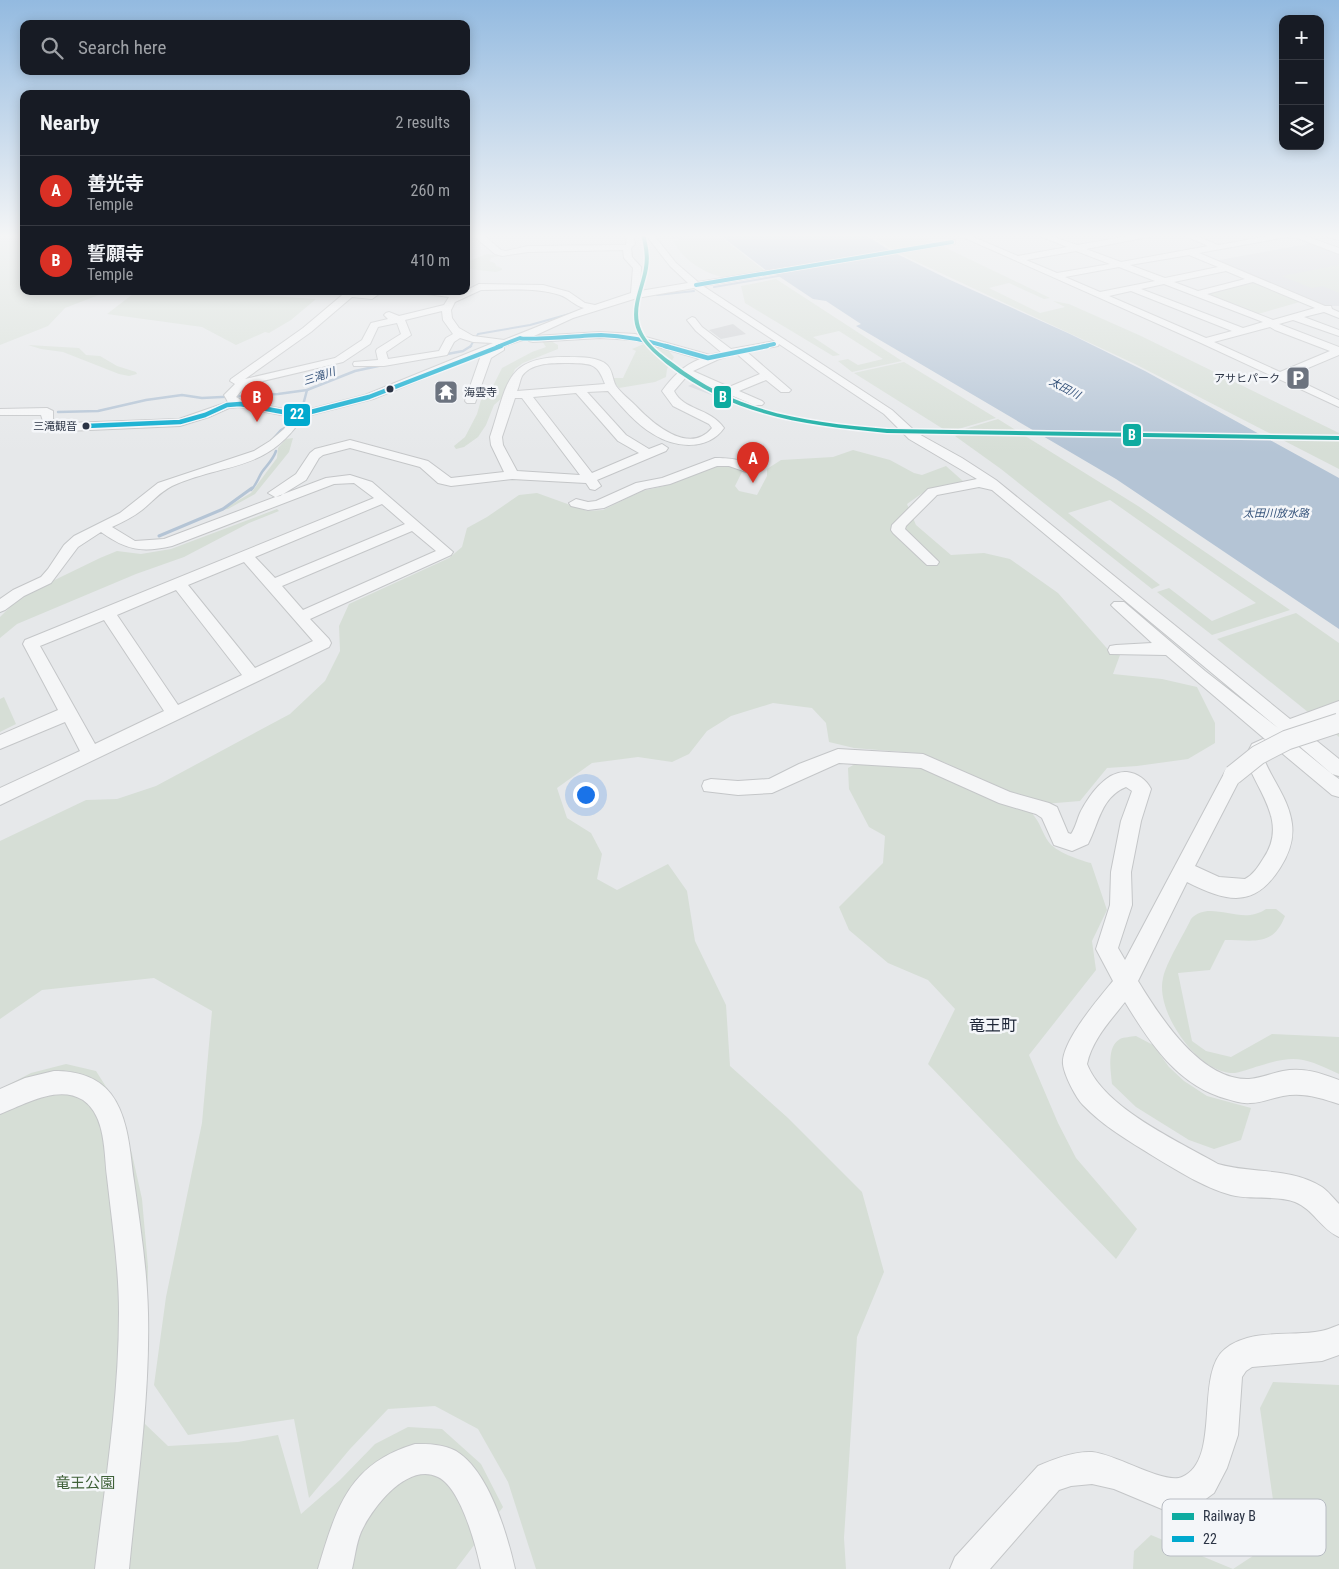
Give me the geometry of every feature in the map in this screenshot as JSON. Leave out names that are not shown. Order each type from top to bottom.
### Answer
[{"type":"street","points":[[227,405],[221,399],[223,393],[239,377],[307,330],[335,307]]},
{"type":"street","points":[[240,404],[230,398],[230,395],[242,383],[339,360],[366,342],[374,325],[398,320],[437,307]]},
{"type":"street","points":[[449,307],[447,319],[458,335]]},
{"type":"street","points":[[729,307],[808,362],[888,412],[912,436],[958,461],[991,483],[1285,732],[1339,781]]},
{"type":"street","points":[[1127,307],[1338,403]]},
{"type":"street","points":[[1181,307],[1242,331]]},
{"type":"street","points":[[1232,307],[1265,319],[1278,328],[1339,351]]},
{"type":"street","points":[[471,400],[477,388],[477,380],[486,356],[576,314],[597,308]]},
{"type":"street","points":[[1205,341],[1324,308],[1339,308]]},
{"type":"street","points":[[1324,308],[1339,315]]},
{"type":"street","points":[[376,314],[389,315],[401,321],[406,335],[381,351],[384,363]]},
{"type":"street","points":[[1293,317],[1339,333]]},
{"type":"street","points":[[744,319],[743,321],[750,328],[774,344],[808,362]]},
{"type":"street","points":[[692,320],[699,329],[768,375],[785,390]]},
{"type":"street","points":[[358,364],[384,363],[443,353],[450,340],[458,335],[505,343]]},
{"type":"street","points":[[0,412],[47,411],[46,417],[48,422],[67,427],[180,422],[205,415],[227,405],[240,404],[299,415],[369,397],[505,343],[542,337],[635,337],[708,358]]},
{"type":"street","points":[[512,474],[497,445],[496,437],[517,376],[523,369],[538,362],[547,361],[586,361],[596,363],[604,368],[611,387],[656,431],[678,439],[704,440],[717,431],[718,425],[670,398],[668,391],[676,380],[708,358],[774,344]]},
{"type":"street","points":[[1280,376],[1339,351]]},
{"type":"street","points":[[687,372],[758,402]]},
{"type":"street","points":[[729,391],[768,375]]},
{"type":"street","points":[[510,395],[611,387]]},
{"type":"street","points":[[579,390],[622,438],[648,454]]},
{"type":"street","points":[[525,394],[606,501]]},
{"type":"street","points":[[0,606],[14,595],[46,580],[58,567],[63,554],[75,542],[132,512],[159,487],[231,465],[268,449],[274,445],[299,415]]},
{"type":"street","points":[[257,509],[266,499],[301,477],[314,456],[319,452],[350,444],[424,464],[443,480],[451,482],[512,474],[589,479],[662,448]]},
{"type":"street","points":[[576,503],[588,506],[599,505],[641,486],[666,481],[715,462],[731,462],[749,469]]},
{"type":"street","points":[[103,527],[124,542],[132,546],[143,547],[180,539],[331,481],[345,478],[358,480],[446,552],[301,618]]},
{"type":"street","points":[[932,562],[898,530],[899,525],[932,492],[979,483],[991,483]]},
{"type":"street","points":[[991,483],[989,491],[994,502],[1339,790]]},
{"type":"street","points":[[91,754],[32,644],[383,499]]},
{"type":"street","points":[[272,585],[414,524]]},
{"type":"street","points":[[0,797],[323,643],[246,555]]},
{"type":"street","points":[[178,583],[253,677]]},
{"type":"street","points":[[1119,605],[1242,701],[1339,769]]},
{"type":"street","points":[[107,612],[175,714]]},
{"type":"street","points":[[1116,650],[1153,648],[1171,650]]},
{"type":"street","points":[[1183,870],[1202,881],[1226,888],[1242,889],[1254,885],[1262,878],[1280,850],[1283,834],[1281,814],[1257,767],[1254,757],[1258,749],[1285,732],[1339,707]]},
{"type":"street","points":[[0,742],[68,713]]},
{"type":"street","points":[[1339,723],[1287,740],[1258,755],[1233,775],[1126,982],[1090,1030],[1078,1051],[1075,1064],[1081,1080],[1090,1095],[1125,1124],[1213,1176],[1232,1182],[1295,1188],[1313,1197],[1339,1223]]},
{"type":"street","points":[[711,786],[738,788],[772,786],[838,756],[922,761],[1006,798],[1042,808],[1050,813],[1061,839],[1072,843],[1081,838],[1087,815],[1106,790],[1122,779],[1131,780],[1142,789],[1131,820],[1121,872],[1121,905],[1107,949],[1154,1026],[1179,1058],[1214,1084],[1244,1091],[1294,1082],[1321,1085],[1339,1092]]},
{"type":"street","points":[[0,1102],[15,1094],[44,1085],[70,1083],[89,1090],[103,1104],[114,1133],[125,1217],[133,1305],[130,1400],[112,1569]]},
{"type":"street","points":[[967,1569],[1049,1477],[1071,1470],[1092,1468],[1115,1473],[1169,1496],[1188,1493],[1203,1482],[1211,1468],[1222,1434],[1227,1372],[1235,1360],[1248,1352],[1322,1346],[1339,1340]]},
{"type":"street","points":[[335,1569],[346,1530],[362,1498],[391,1470],[416,1458],[444,1462],[468,1485],[494,1548],[498,1569]]},
{"type":"shaded area","points":[[697,382],[731,398],[801,419],[852,427],[921,431],[924,434],[856,430],[793,422],[748,409],[688,386]]},
{"type":"green space","points":[[0,307],[67,307],[48,326],[0,345]]},
{"type":"green space","points":[[116,307],[306,307],[291,320],[269,333],[265,332],[236,345],[202,327],[107,314]]},
{"type":"green space","points":[[752,307],[819,307],[902,361],[852,372],[838,361],[848,359],[858,365],[883,359],[839,331],[813,337],[840,355],[833,356]]},
{"type":"green space","points":[[1014,307],[1028,307],[1040,313],[1064,307],[1076,307],[1141,336],[1339,433],[1339,469],[1135,364]]},
{"type":"green space","points":[[1241,307],[1281,307],[1258,314]]},
{"type":"green space","points":[[549,340],[558,345],[558,349],[523,363],[515,369],[503,397],[494,405],[486,425],[478,437],[464,447],[456,449],[454,446],[465,437],[477,414],[481,400],[489,394],[502,368],[532,352],[546,347],[542,341]]},
{"type":"green space","points":[[651,341],[667,349],[674,357],[667,369],[666,377],[655,382],[619,388],[611,378],[623,378],[636,351],[632,349]]},
{"type":"green space","points":[[28,345],[79,348],[86,355],[100,356],[117,366],[137,374],[129,376],[119,374],[63,352]]},
{"type":"green space","points":[[904,362],[996,418],[948,432],[854,373]]},
{"type":"green space","points":[[998,419],[1138,506],[1290,610],[1212,635],[1157,592],[1169,588],[1212,621],[1256,603],[1110,500],[1068,513],[1160,585],[1152,589],[1001,469],[955,436],[961,434],[958,431]]},
{"type":"green space","points":[[293,438],[289,452],[255,494],[228,509],[222,510],[251,493],[277,458],[278,448],[286,439]]},
{"type":"green space","points":[[853,450],[890,460],[914,473],[922,475],[946,466],[964,482],[924,492],[907,504],[916,525],[951,555],[984,553],[1010,559],[1058,593],[1112,654],[1120,655],[1113,674],[1162,679],[1197,687],[1215,723],[1215,743],[1188,759],[1107,768],[1080,801],[1044,804],[1005,792],[946,763],[916,753],[854,748],[829,742],[826,723],[812,708],[773,703],[731,716],[707,731],[689,754],[672,762],[638,757],[592,763],[557,788],[567,818],[591,833],[602,854],[597,879],[617,890],[668,864],[687,891],[695,941],[726,1005],[730,1066],[788,1118],[862,1192],[884,1272],[857,1337],[844,1538],[846,1569],[536,1569],[508,1482],[478,1429],[435,1406],[388,1409],[350,1449],[309,1498],[294,1419],[188,1435],[154,1385],[166,1297],[202,1123],[212,1011],[154,978],[42,990],[0,1019],[0,841],[86,800],[117,799],[156,786],[290,714],[325,681],[340,651],[339,626],[349,604],[449,558],[462,547],[467,528],[519,495],[537,493],[587,511],[603,510],[642,491],[664,486],[720,464],[727,464],[742,472],[735,486],[739,491],[757,495],[767,476],[767,469],[781,460],[833,457]]},
{"type":"green space","points":[[277,509],[279,511],[249,523],[184,557],[136,574],[17,624],[0,638],[0,617],[16,601],[32,591],[100,558],[117,551],[141,554],[171,549]]},
{"type":"green space","points":[[1296,613],[1339,643],[1339,737],[1217,639]]},
{"type":"green space","points":[[4,697],[16,724],[0,732],[0,699]]},
{"type":"green space","points":[[864,759],[915,765],[1029,810],[1051,845],[1068,855],[1091,863],[1107,910],[1092,941],[1096,970],[1029,1055],[1058,1123],[1076,1158],[1137,1229],[1116,1259],[928,1064],[955,1009],[928,980],[888,963],[849,930],[839,907],[883,863],[885,836],[869,827],[849,789],[848,768]]},
{"type":"green space","points":[[1266,909],[1276,909],[1285,916],[1275,933],[1261,940],[1254,941],[1225,940],[1210,970],[1178,973],[1192,1041],[1206,1051],[1231,1057],[1272,1034],[1339,1037],[1339,1074],[1308,1061],[1292,1059],[1272,1062],[1237,1073],[1217,1069],[1204,1062],[1192,1050],[1172,1022],[1165,1006],[1162,991],[1163,978],[1171,957],[1191,919],[1205,911],[1247,915],[1256,914]]},
{"type":"green space","points":[[1136,1036],[1153,1045],[1169,1067],[1184,1081],[1207,1096],[1251,1108],[1241,1140],[1214,1149],[1189,1140],[1136,1107],[1112,1084],[1110,1060],[1113,1048],[1120,1039]]},
{"type":"green space","name":"竜王公園","points":[[66,1064],[96,1071],[117,1104],[132,1154],[142,1199],[148,1267],[145,1424],[168,1446],[238,1442],[278,1435],[301,1514],[340,1480],[375,1444],[408,1427],[442,1429],[481,1464],[503,1507],[456,1569],[0,1569],[0,1089],[31,1073]]},
{"type":"green space","points":[[1273,1382],[1339,1385],[1339,1569],[1233,1569],[1253,1556],[1326,1556],[1326,1499],[1273,1499],[1260,1408]]},
{"type":"green space","points":[[1151,1535],[1162,1540],[1162,1556],[1202,1556],[1233,1569],[1133,1569],[1134,1551]]},
{"type":"water","name":"太田川放水路","points":[[835,307],[1011,307],[1145,371],[1339,478],[1339,629],[1116,479],[856,326],[861,324]]},
{"type":"pier","points":[[1029,432],[1267,435],[1276,440],[1038,437]]},
{"type":"building","points":[[733,324],[746,334],[721,339],[709,330]]},
{"type":"waterway","name":"三滝川","points":[[470,346],[478,334],[530,325],[573,313]]},
{"type":"waterway","name":"三滝川","points":[[442,355],[463,351],[470,346]]},
{"type":"waterway","name":"三滝川","points":[[307,390],[355,371],[383,365]]},
{"type":"waterway","name":"三滝川","points":[[58,412],[98,411],[146,400],[182,395],[202,398],[278,394],[307,390]]},
{"type":"waterway","points":[[302,409],[307,390]]},
{"type":"waterway","points":[[274,438],[281,430],[288,426]]},
{"type":"waterway","points":[[251,490],[276,451]]},
{"type":"waterway","points":[[159,536],[223,509],[252,488]]},
{"type":"rail line","name":"B","points":[[636,307],[637,323],[644,339],[651,348],[688,378],[714,393],[741,405],[798,420],[887,431],[1339,438]]},
{"type":"transit line","name":"22","points":[[86,426],[180,422],[205,415],[227,405],[240,404],[299,415],[369,397],[520,338],[524,340],[542,337],[600,335],[635,337],[708,358],[774,344]]},
{"type":"place","name":"アサヒパーク","points":[[1298,378]]},
{"type":"place","name":"海雲寺","points":[[446,392]]},
{"type":"place","name":"誓願寺","points":[[257,422]]},
{"type":"place","name":"三滝観音","points":[[86,426]]},
{"type":"place","name":"善光寺","points":[[753,483]]},
{"type":"district","name":"竜王町","points":[[993,1025]]},
{"type":"water label","name":"太田川","points":[[1065,388]]}]
